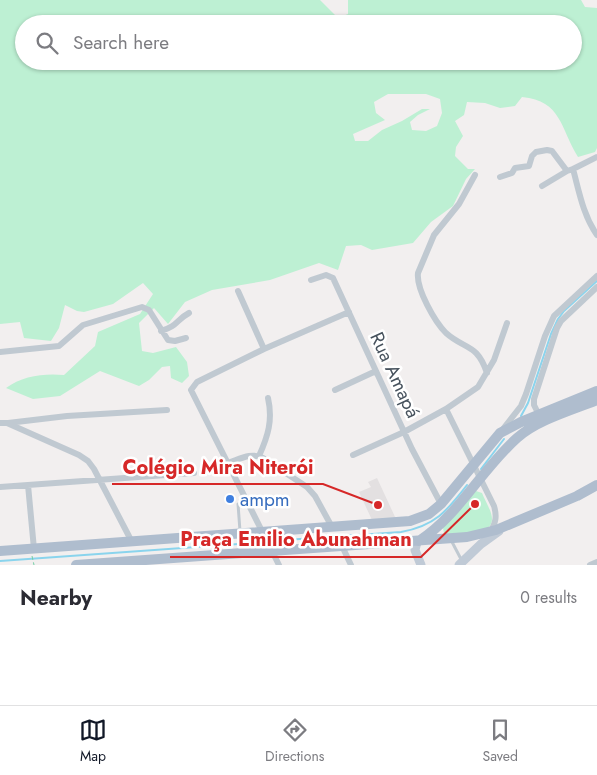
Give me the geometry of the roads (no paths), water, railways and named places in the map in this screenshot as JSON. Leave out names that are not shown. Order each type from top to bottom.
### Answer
[{"type":"main road","points":[[0,551],[33,552],[241,534],[265,535],[332,527],[410,521],[429,514],[441,504],[500,433],[597,391]]},
{"type":"main road","points":[[421,565],[415,550],[417,542],[441,524],[519,436],[530,429],[597,400]]},
{"type":"main road","points":[[456,486],[480,479]]},
{"type":"main road","points":[[76,565],[144,563],[271,548],[417,542],[485,534],[597,486]]},
{"type":"main road","points":[[441,524],[442,535],[451,539]]},
{"type":"main road","points":[[461,563],[486,540],[508,525]]},
{"type":"street","points":[[500,177],[512,172],[515,168],[529,166],[534,154],[547,150],[555,154],[570,170],[584,210],[597,234]]},
{"type":"street","points":[[542,186],[597,157]]},
{"type":"street","points":[[475,175],[459,204],[434,235],[418,279],[421,292],[445,332],[478,353],[487,373]]},
{"type":"street","name":"Rua Amapá","points":[[311,280],[326,275],[331,276],[404,432],[441,504]]},
{"type":"street","points":[[500,433],[520,406],[526,394],[545,336],[554,316],[597,276]]},
{"type":"street","points":[[539,415],[534,405],[534,399],[557,328],[568,312],[597,287]]},
{"type":"street","points":[[238,291],[264,350]]},
{"type":"street","points":[[0,352],[55,348],[83,325],[142,307],[149,310],[170,341],[186,338]]},
{"type":"street","points":[[279,565],[190,390],[197,382],[349,312]]},
{"type":"street","points":[[162,331],[176,325],[180,318],[188,313]]},
{"type":"street","points":[[352,455],[404,432],[446,410],[478,387],[494,360],[507,323]]},
{"type":"street","points":[[335,390],[376,371]]},
{"type":"street","points":[[259,456],[268,435],[270,424],[268,398]]},
{"type":"street","points":[[3,423],[68,416],[167,410]]},
{"type":"street","points":[[446,410],[496,512],[494,526],[485,534]]},
{"type":"street","points":[[3,423],[79,455],[88,461],[132,542]]},
{"type":"street","points":[[228,463],[248,456],[259,456],[307,488],[315,496],[332,527]]},
{"type":"street","points":[[0,488],[194,472]]},
{"type":"street","points":[[28,485],[33,552]]},
{"type":"street","points":[[342,546],[351,565]]},
{"type":"street","points":[[590,565],[597,562]]},
{"type":"lane","points":[[241,534],[238,504],[246,499]]},
{"type":"lane","points":[[451,539],[461,563]]},
{"type":"waterway","points":[[521,416],[528,403],[551,334],[558,319],[564,311],[597,281]]},
{"type":"waterway","points":[[481,469],[504,439]]},
{"type":"waterway","points":[[271,541],[401,532],[413,529],[423,526],[439,516],[467,485]]},
{"type":"waterway","points":[[0,561],[266,542]]},
{"type":"place","name":"ampm","points":[[230,499]]},
{"type":"place","name":"Praça Emilio Abunahman","points":[[475,504]]},
{"type":"place","name":"Colégio Mira Niterói","points":[[378,505]]}]
